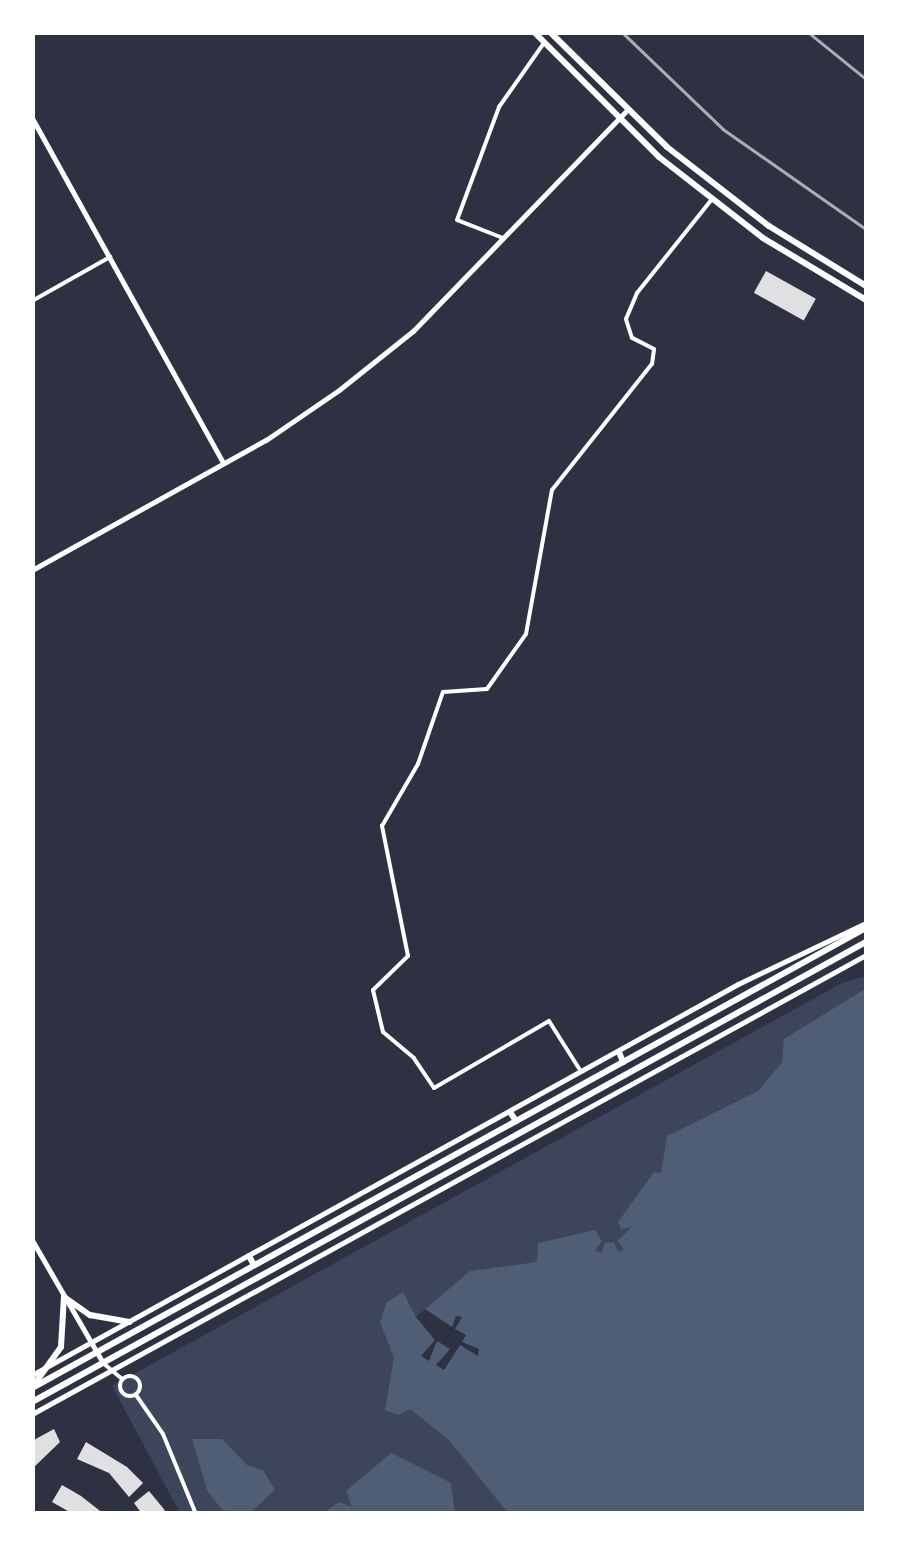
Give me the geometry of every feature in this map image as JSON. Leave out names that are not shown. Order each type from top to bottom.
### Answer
[{"type":"main road","points":[[534,32],[619,118],[712,199],[866,300]]},
{"type":"main road","points":[[550,32],[628,109],[769,226],[866,286]]},
{"type":"main road","points":[[32,1387],[866,926]]},
{"type":"main road","points":[[32,1402],[866,942]]},
{"type":"main road","points":[[618,1052],[623,1062]]},
{"type":"main road","points":[[510,1112],[516,1121]]},
{"type":"main road","points":[[249,1256],[254,1265]]},
{"type":"main road","points":[[64,1297],[108,1322],[129,1322]]},
{"type":"main road","points":[[32,1387],[51,1364],[65,1332],[64,1297]]},
{"type":"street","points":[[503,238],[458,220],[499,107],[544,43]]},
{"type":"street","points":[[32,570],[224,463],[380,358],[628,109]]},
{"type":"street","points":[[32,118],[224,463]]},
{"type":"street","points":[[581,1072],[549,1021],[434,1088],[414,1058],[383,1032],[373,990],[408,956],[382,826],[418,764],[442,692],[487,689],[526,634],[552,490],[652,364],[654,349],[632,338],[626,319],[637,293],[712,199]]},
{"type":"street","points":[[32,300],[110,258]]},
{"type":"street","points":[[32,1375],[783,960],[866,926]]},
{"type":"street","points":[[32,1414],[866,955]]},
{"type":"street","points":[[32,1240],[95,1353],[122,1379],[139,1380],[136,1395]]},
{"type":"street","points":[[122,1379],[122,1392],[136,1395],[163,1434],[196,1514]]},
{"type":"shaded area","points":[[866,976],[866,1513],[180,1513],[112,1386],[842,983]]},
{"type":"shaded area","points":[[865,989],[866,1513],[508,1513],[449,1440],[410,1409],[398,1415],[385,1410],[394,1358],[380,1322],[387,1302],[403,1292],[416,1317],[470,1271],[537,1262],[538,1243],[595,1230],[602,1241],[595,1250],[601,1253],[605,1243],[614,1242],[618,1252],[624,1249],[617,1241],[632,1227],[621,1229],[618,1222],[654,1172],[661,1173],[667,1136],[758,1091],[782,1062],[784,1039]]},
{"type":"shaded area","points":[[192,1439],[222,1439],[247,1465],[263,1470],[275,1490],[250,1513],[222,1510],[207,1490]]},
{"type":"shaded area","points":[[391,1453],[451,1483],[455,1513],[323,1513],[339,1502],[352,1507],[346,1491]]},
{"type":"pier","points":[[425,1309],[452,1327],[456,1316],[462,1317],[455,1329],[466,1335],[462,1342],[479,1349],[478,1356],[460,1345],[444,1370],[436,1365],[450,1349],[437,1341],[429,1361],[421,1356],[435,1340],[416,1317]]},
{"type":"building","points":[[766,271],[816,299],[804,320],[754,293]]},
{"type":"building","points":[[54,1429],[60,1442],[32,1469],[32,1441]]},
{"type":"building","points":[[86,1442],[127,1467],[143,1483],[129,1497],[109,1473],[77,1459]]},
{"type":"building","points":[[62,1485],[104,1514],[73,1514],[52,1502]]},
{"type":"building","points":[[149,1491],[167,1514],[142,1514],[134,1503]]},
{"type":"railway","points":[[622,32],[723,129],[866,229]]},
{"type":"railway","points":[[808,32],[866,79]]}]
